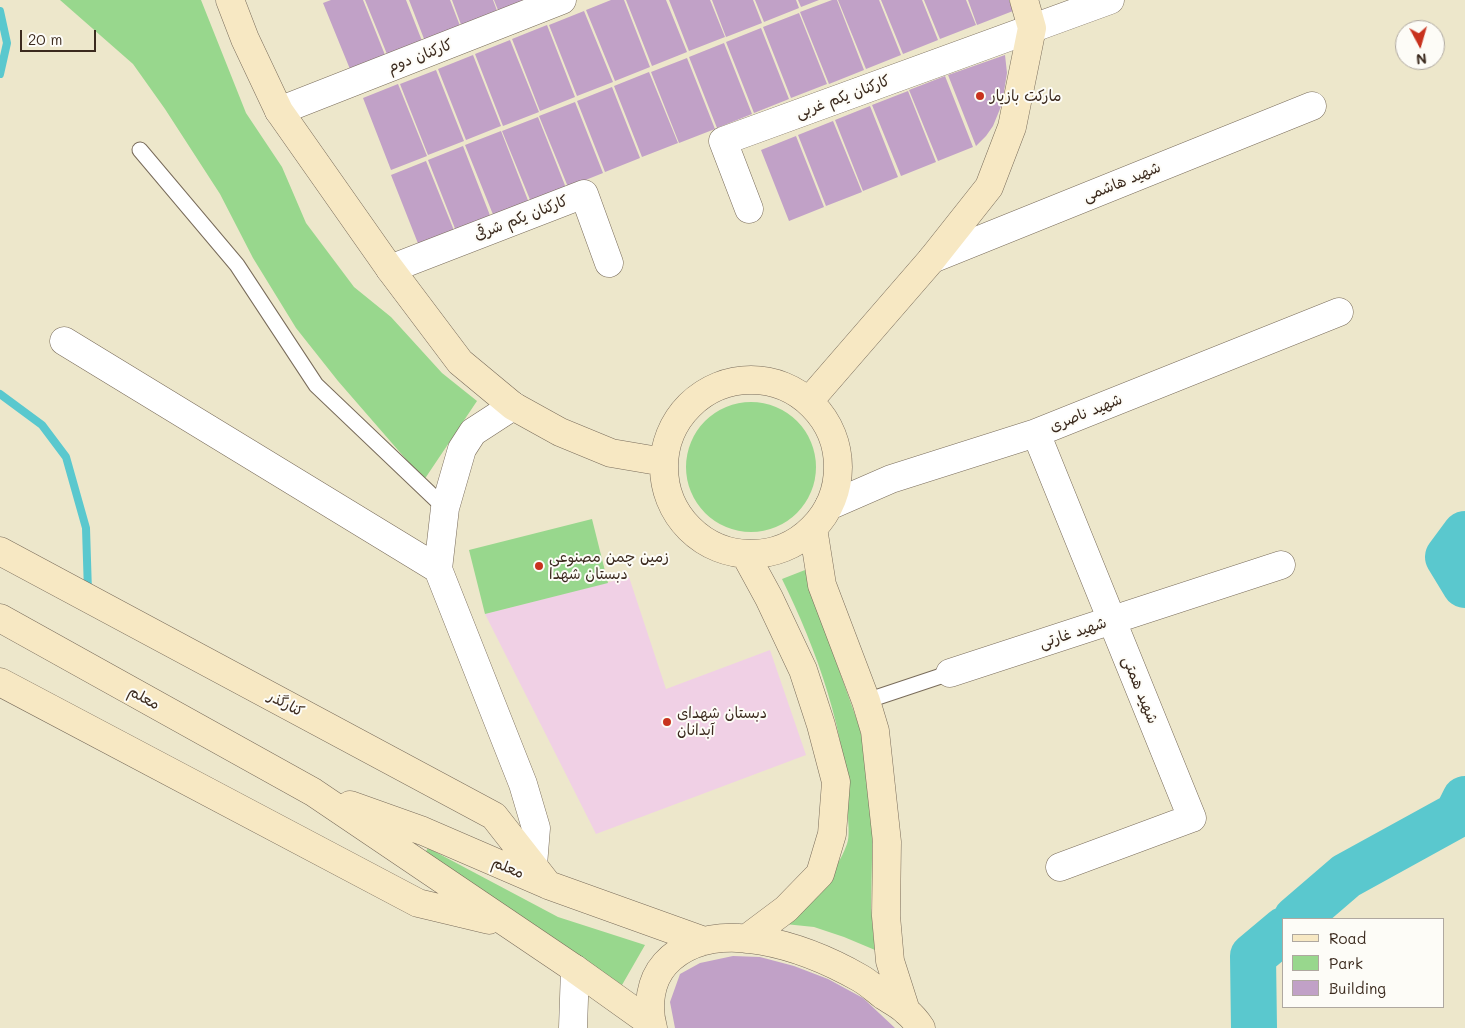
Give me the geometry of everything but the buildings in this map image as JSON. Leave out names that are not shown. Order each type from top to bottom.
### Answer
[{"type":"street","points":[[230,0],[245,39],[279,111],[390,269],[460,362],[513,406],[560,432],[611,453],[664,462]]},
{"type":"street","name":"کارکنان دوم","points":[[279,111],[562,0]]},
{"type":"street","points":[[808,401],[932,259],[989,187],[1012,127],[1032,28],[1024,0]]},
{"type":"street","points":[[1032,28],[1110,0]]},
{"type":"street","name":"کارکنان یکم غربی","points":[[749,209],[723,141],[1032,28]]},
{"type":"street","name":"شهید هاشمی","points":[[932,259],[1312,106]]},
{"type":"street","name":"کارکنان یکم شرقی","points":[[390,269],[584,194],[609,263]]},
{"type":"street","name":"شهید ناصری","points":[[829,506],[892,479],[1036,433],[1340,312]]},
{"type":"street","points":[[64,341],[438,569]]},
{"type":"street","points":[[749,380],[781,385],[796,392],[808,401],[820,413],[829,427],[836,450],[838,474],[829,506],[813,528],[801,538],[774,551],[760,554],[745,554],[728,551],[712,545],[685,525],[675,511],[668,495],[664,479],[664,462],[666,446],[671,431],[679,416],[690,404],[702,394],[717,386],[749,380]]},
{"type":"street","points":[[513,406],[473,432],[462,449],[446,508],[438,569],[523,784],[536,828],[540,875]]},
{"type":"street","name":"شهید همتی","points":[[1036,433],[1192,818],[1060,867]]},
{"type":"street","points":[[813,528],[822,585],[866,701],[875,731],[887,842],[886,916],[890,961],[914,1019]]},
{"type":"street","name":"کنارگذر","points":[[0,551],[494,816],[540,875]]},
{"type":"street","points":[[745,554],[769,598],[803,670],[821,725],[836,782],[832,834],[820,874],[786,909],[746,939]]},
{"type":"street","name":"شهید غارتی","points":[[950,673],[1281,565]]},
{"type":"street","name":"معلم","points":[[0,618],[313,792],[575,969],[652,1026]]},
{"type":"street","points":[[0,682],[418,903],[507,924]]},
{"type":"street","name":"معلم","points":[[313,792],[540,875],[704,941]]},
{"type":"street","points":[[652,1026],[650,993],[660,970],[671,958],[688,947],[704,941],[726,937],[769,942],[812,955],[861,978],[914,1019]]},
{"type":"street","points":[[573,1028],[575,969]]},
{"type":"lane","points":[[140,150],[237,265],[316,385],[446,508]]},
{"type":"lane","name":"شهید غارتی","points":[[866,701],[950,673]]},
{"type":"shaded area","name":"دبستان شهدای آبدانان","points":[[629,577],[666,689],[770,650],[806,755],[596,834],[485,614]]},
{"type":"green space","points":[[60,0],[201,0],[246,113],[282,167],[306,223],[354,287],[391,317],[442,373],[477,401],[424,480],[338,381],[296,328],[253,258],[220,194],[165,109],[133,64]]},
{"type":"green space","points":[[751,402],[764,403],[776,407],[797,421],[811,442],[815,454],[815,480],[811,492],[797,513],[776,527],[764,531],[751,532],[738,531],[726,527],[705,513],[691,492],[687,480],[686,467],[687,454],[691,442],[705,421],[726,407],[738,403]]},
{"type":"green space","name":"زمین چمن مصنوعی دبستان شهدا","points":[[592,519],[608,583],[485,614],[469,550]]},
{"type":"green space","points":[[805,570],[859,726],[866,754],[873,809],[871,908],[875,950],[814,927],[785,924],[812,897],[835,867],[847,844],[849,829],[847,784],[836,723],[828,693],[807,634],[782,579]]},
{"type":"green space","points":[[428,848],[558,917],[645,945],[622,985],[536,926],[422,858]]},
{"type":"waterway","points":[[0,11],[7,43],[0,74]]},
{"type":"waterway","points":[[0,394],[42,425],[66,457],[86,528],[88,592]]},
{"type":"waterway","points":[[1465,534],[1448,557],[1465,585]]},
{"type":"waterway","points":[[1297,918],[1346,876],[1457,815],[1465,799]]},
{"type":"waterway","points":[[1254,1028],[1253,956],[1282,932]]},
{"type":"place","name":"مارکت بازیار","points":[[980,96]]},
{"type":"place","name":"زمین چمن مصنوعی دبستان شهدا","points":[[539,566]]},
{"type":"place","name":"دبستان شهدای آبدانان","points":[[667,722]]}]
